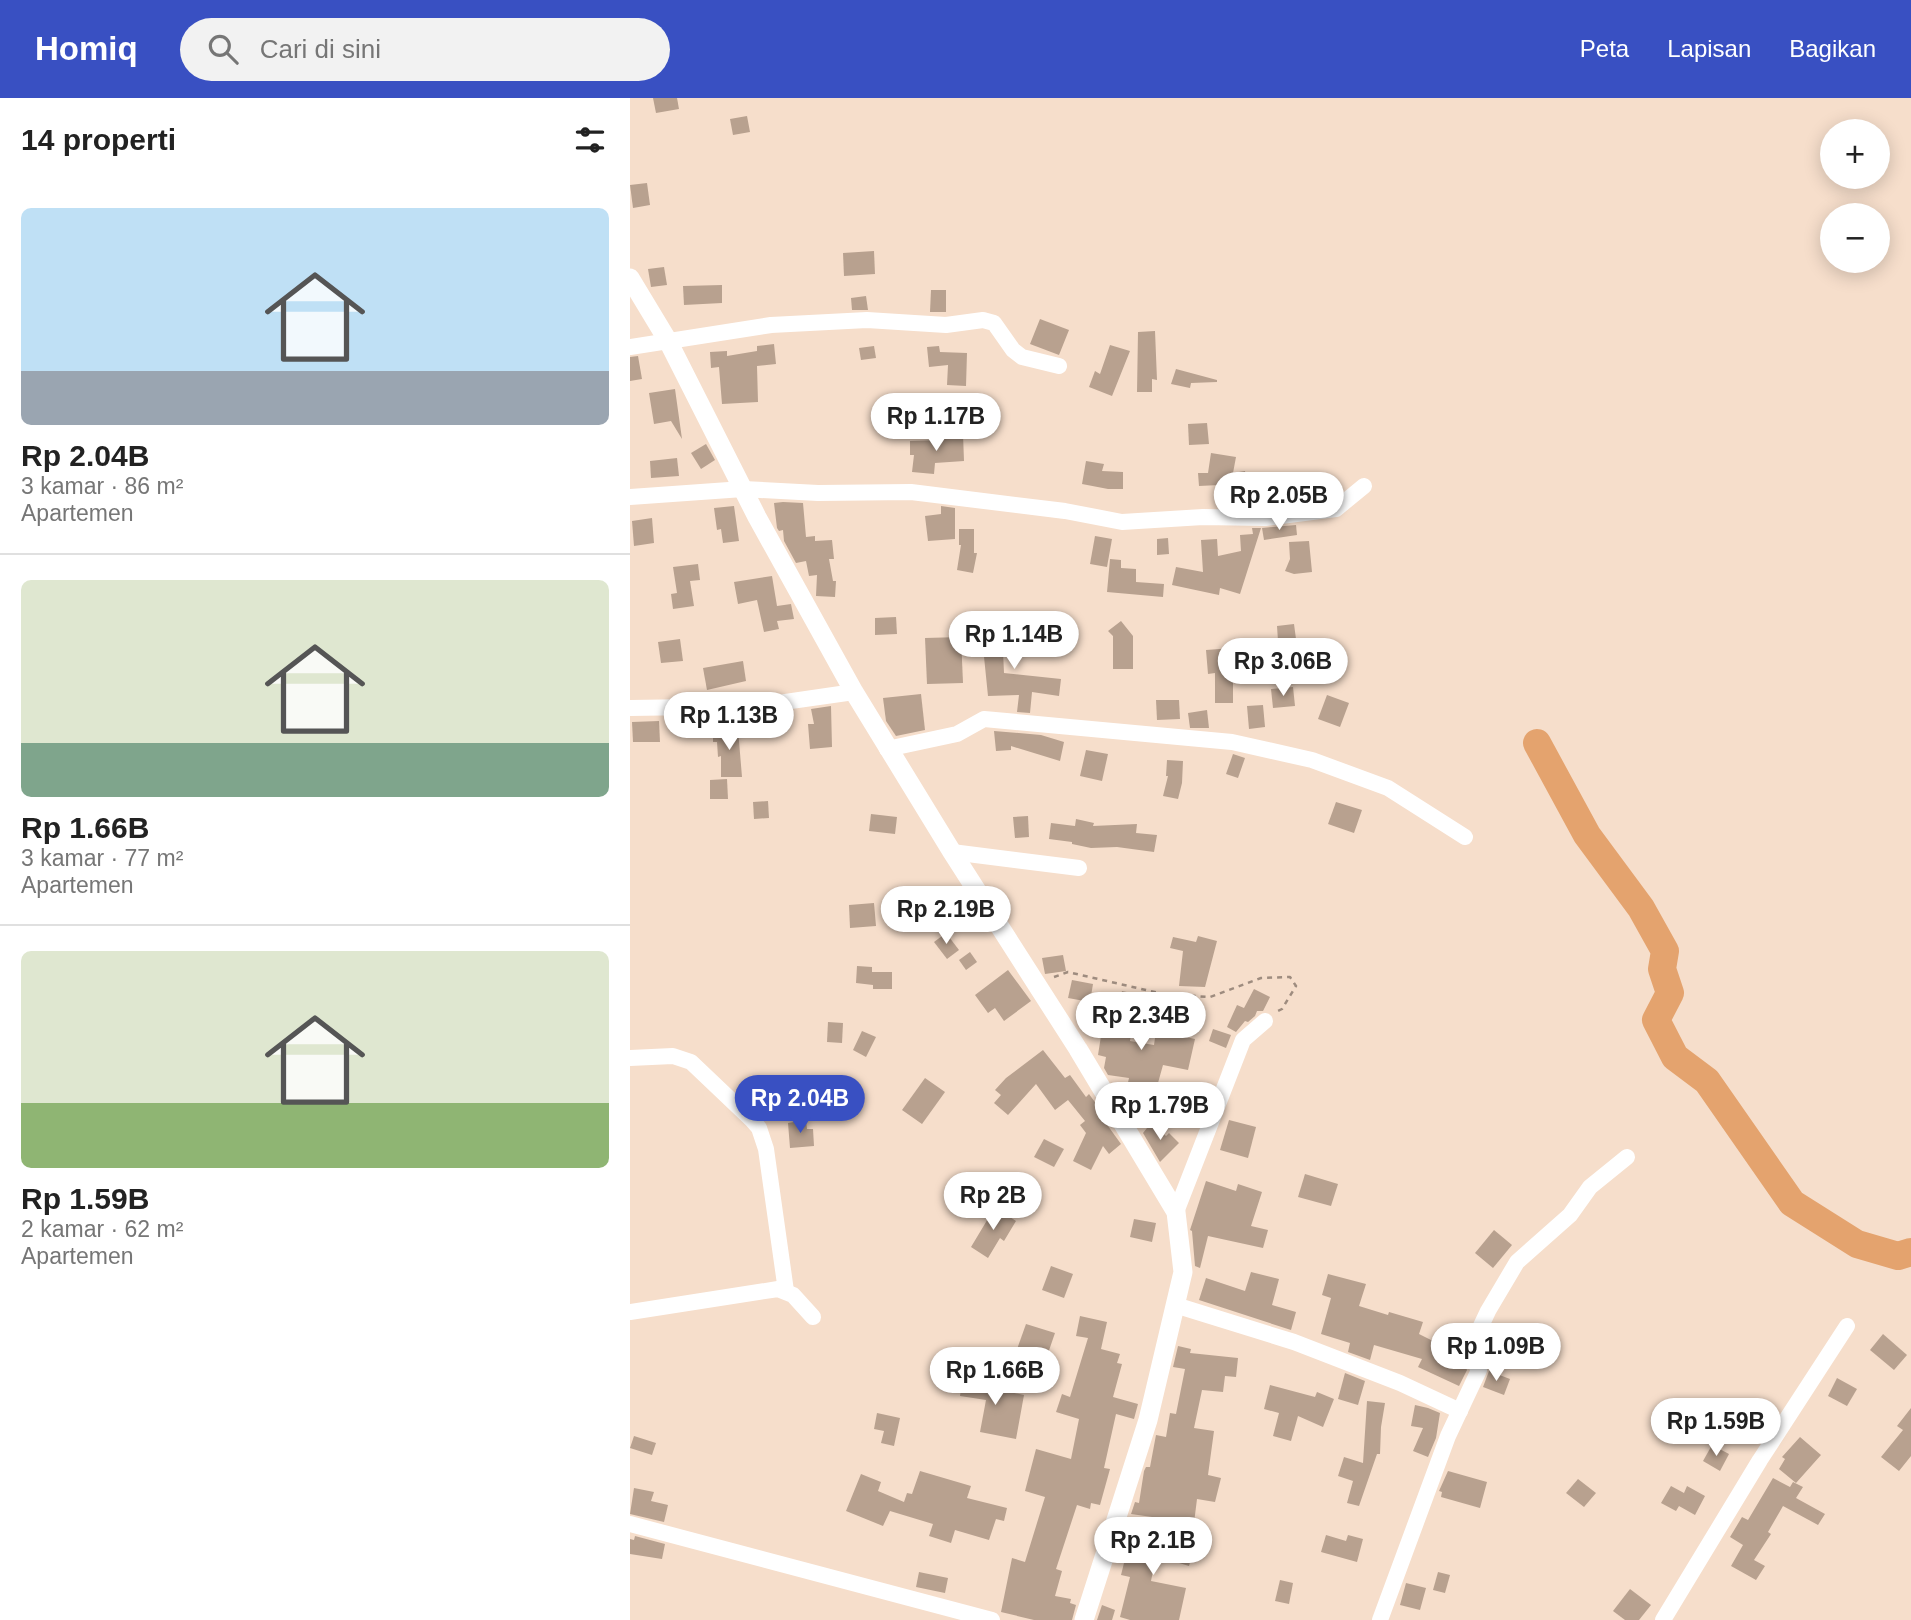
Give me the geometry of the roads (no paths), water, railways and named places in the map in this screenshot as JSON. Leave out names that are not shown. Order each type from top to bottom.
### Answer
[{"type":"street","points":[[630,278],[668,341],[743,489],[887,749],[1078,1049],[1176,1212],[1183,1272],[1148,1420],[1084,1620]]},
{"type":"street","points":[[630,347],[771,325],[867,320],[946,325],[983,320],[994,323],[1013,350],[1022,356],[1059,366]]},
{"type":"street","points":[[630,498],[743,489],[818,493],[911,492],[1065,511],[1122,522],[1203,517],[1265,518],[1341,507],[1363,488]]},
{"type":"street","points":[[630,708],[757,706],[854,692]]},
{"type":"street","points":[[887,749],[957,734],[984,719],[1232,741],[1312,760],[1388,788],[1465,838]]},
{"type":"street","points":[[952,852],[1079,868]]},
{"type":"street","points":[[1176,1212],[1243,1040],[1265,1020]]},
{"type":"street","points":[[630,1058],[673,1056],[691,1062],[758,1128],[766,1149],[786,1291]]},
{"type":"street","points":[[1380,1620],[1433,1475],[1479,1370],[1471,1355],[1488,1311],[1517,1262],[1570,1215],[1590,1186],[1628,1157]]},
{"type":"street","points":[[630,1312],[769,1290],[786,1291],[793,1295],[813,1317]]},
{"type":"street","points":[[1175,1305],[1294,1342],[1460,1411]]},
{"type":"street","points":[[1663,1620],[1760,1460],[1847,1326]]},
{"type":"street","points":[[630,1524],[992,1620]]},
{"type":"waterway","points":[[1537,743],[1587,835],[1641,908],[1665,951],[1662,969],[1670,993],[1656,1020],[1675,1057],[1707,1081],[1792,1203],[1857,1244],[1898,1256],[1911,1252]]}]
